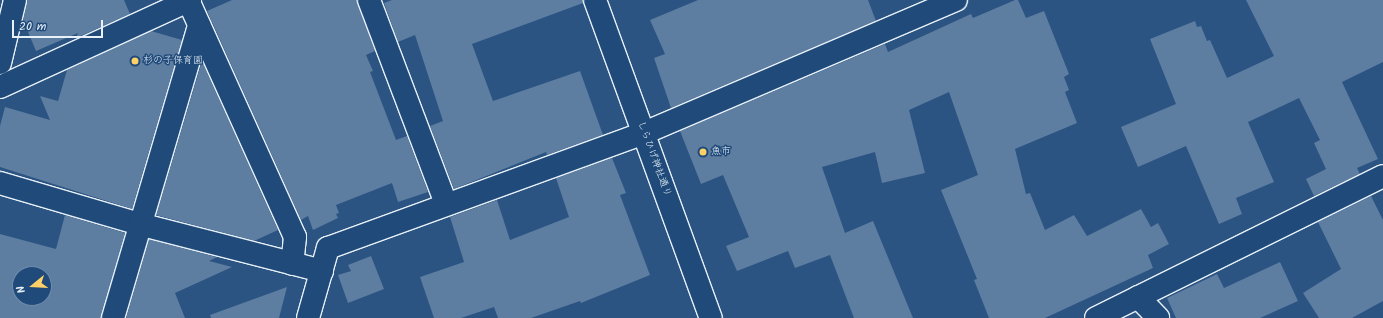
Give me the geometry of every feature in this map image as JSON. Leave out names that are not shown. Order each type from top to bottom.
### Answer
[{"type":"street","points":[[0,63],[16,0]]},
{"type":"street","points":[[0,87],[188,0],[295,237],[292,264]]},
{"type":"street","points":[[369,0],[446,204]]},
{"type":"street","name":"しらひげ神社通り","points":[[595,0],[711,318]]},
{"type":"street","points":[[308,318],[328,248],[644,133],[956,0]]},
{"type":"street","points":[[113,318],[139,224],[199,25]]},
{"type":"street","points":[[1096,318],[1383,176]]},
{"type":"street","points":[[0,183],[139,224],[322,271]]},
{"type":"street","points":[[1138,297],[1158,318]]},
{"type":"building","points":[[27,0],[124,0],[130,14],[76,38],[78,33],[36,51],[23,20]]},
{"type":"building","points":[[232,0],[357,0],[375,51],[366,55],[373,71],[370,72],[396,140],[407,136],[428,192],[398,202],[392,183],[336,205],[339,213],[336,214],[338,218],[313,230],[308,216],[301,220],[207,11]]},
{"type":"building","points":[[392,0],[583,0],[583,3],[472,44],[493,101],[580,71],[603,135],[547,155],[546,152],[454,189],[430,126],[443,121],[415,35],[398,42],[384,3]]},
{"type":"building","points":[[698,0],[868,0],[876,21],[671,108],[654,58],[665,54],[650,20]]},
{"type":"building","points":[[1018,0],[1026,18],[1044,11],[1069,74],[1064,77],[1069,90],[1065,92],[1077,123],[1015,149],[1026,194],[1030,193],[1045,230],[1074,215],[1087,236],[1141,209],[1151,227],[1158,223],[1169,244],[1148,255],[1153,268],[1045,318],[989,318],[974,280],[977,279],[941,190],[978,175],[949,92],[909,110],[925,173],[882,183],[875,152],[822,167],[845,233],[873,221],[913,318],[854,318],[830,255],[795,268],[788,251],[737,271],[726,246],[749,237],[723,175],[701,184],[680,131],[885,44],[888,52],[971,14],[973,18]]},
{"type":"building","points":[[1246,0],[1383,0],[1383,62],[1342,82],[1378,159],[1357,168],[1360,174],[1314,196],[1306,179],[1326,169],[1314,143],[1320,140],[1299,98],[1248,122],[1274,182],[1236,198],[1242,214],[1219,224],[1186,146],[1138,167],[1121,127],[1176,104],[1150,39],[1195,21],[1197,27],[1201,26],[1207,41],[1210,40],[1227,78],[1274,56]]},
{"type":"building","points":[[151,31],[182,40],[132,209],[0,167],[0,126],[5,107],[50,120],[40,96],[58,101],[67,70]]},
{"type":"building","points":[[202,61],[278,230],[254,241],[156,215]]},
{"type":"building","points":[[612,158],[626,193],[620,195],[650,275],[581,303],[580,301],[531,318],[498,318],[494,307],[461,318],[434,318],[420,277],[464,262],[450,217],[497,200],[510,240],[569,217],[556,178]]},
{"type":"building","points":[[1371,196],[1383,220],[1383,301],[1352,318],[1319,318],[1303,293],[1341,269],[1318,222]]},
{"type":"building","points":[[65,215],[125,233],[101,318],[0,318],[0,234],[56,249]]},
{"type":"building","points":[[149,239],[217,257],[209,261],[232,267],[175,293],[185,318],[126,318]]},
{"type":"building","points":[[371,256],[384,289],[348,303],[338,275],[351,271],[348,265]]},
{"type":"building","points":[[1280,262],[1298,301],[1260,318],[1176,318],[1167,298],[1217,274],[1224,288]]},
{"type":"building","points":[[287,287],[279,318],[211,318],[210,315]]},
{"type":"place","name":"杉の子保育園","points":[[135,61]]},
{"type":"place","name":"魚市","points":[[703,152]]}]
